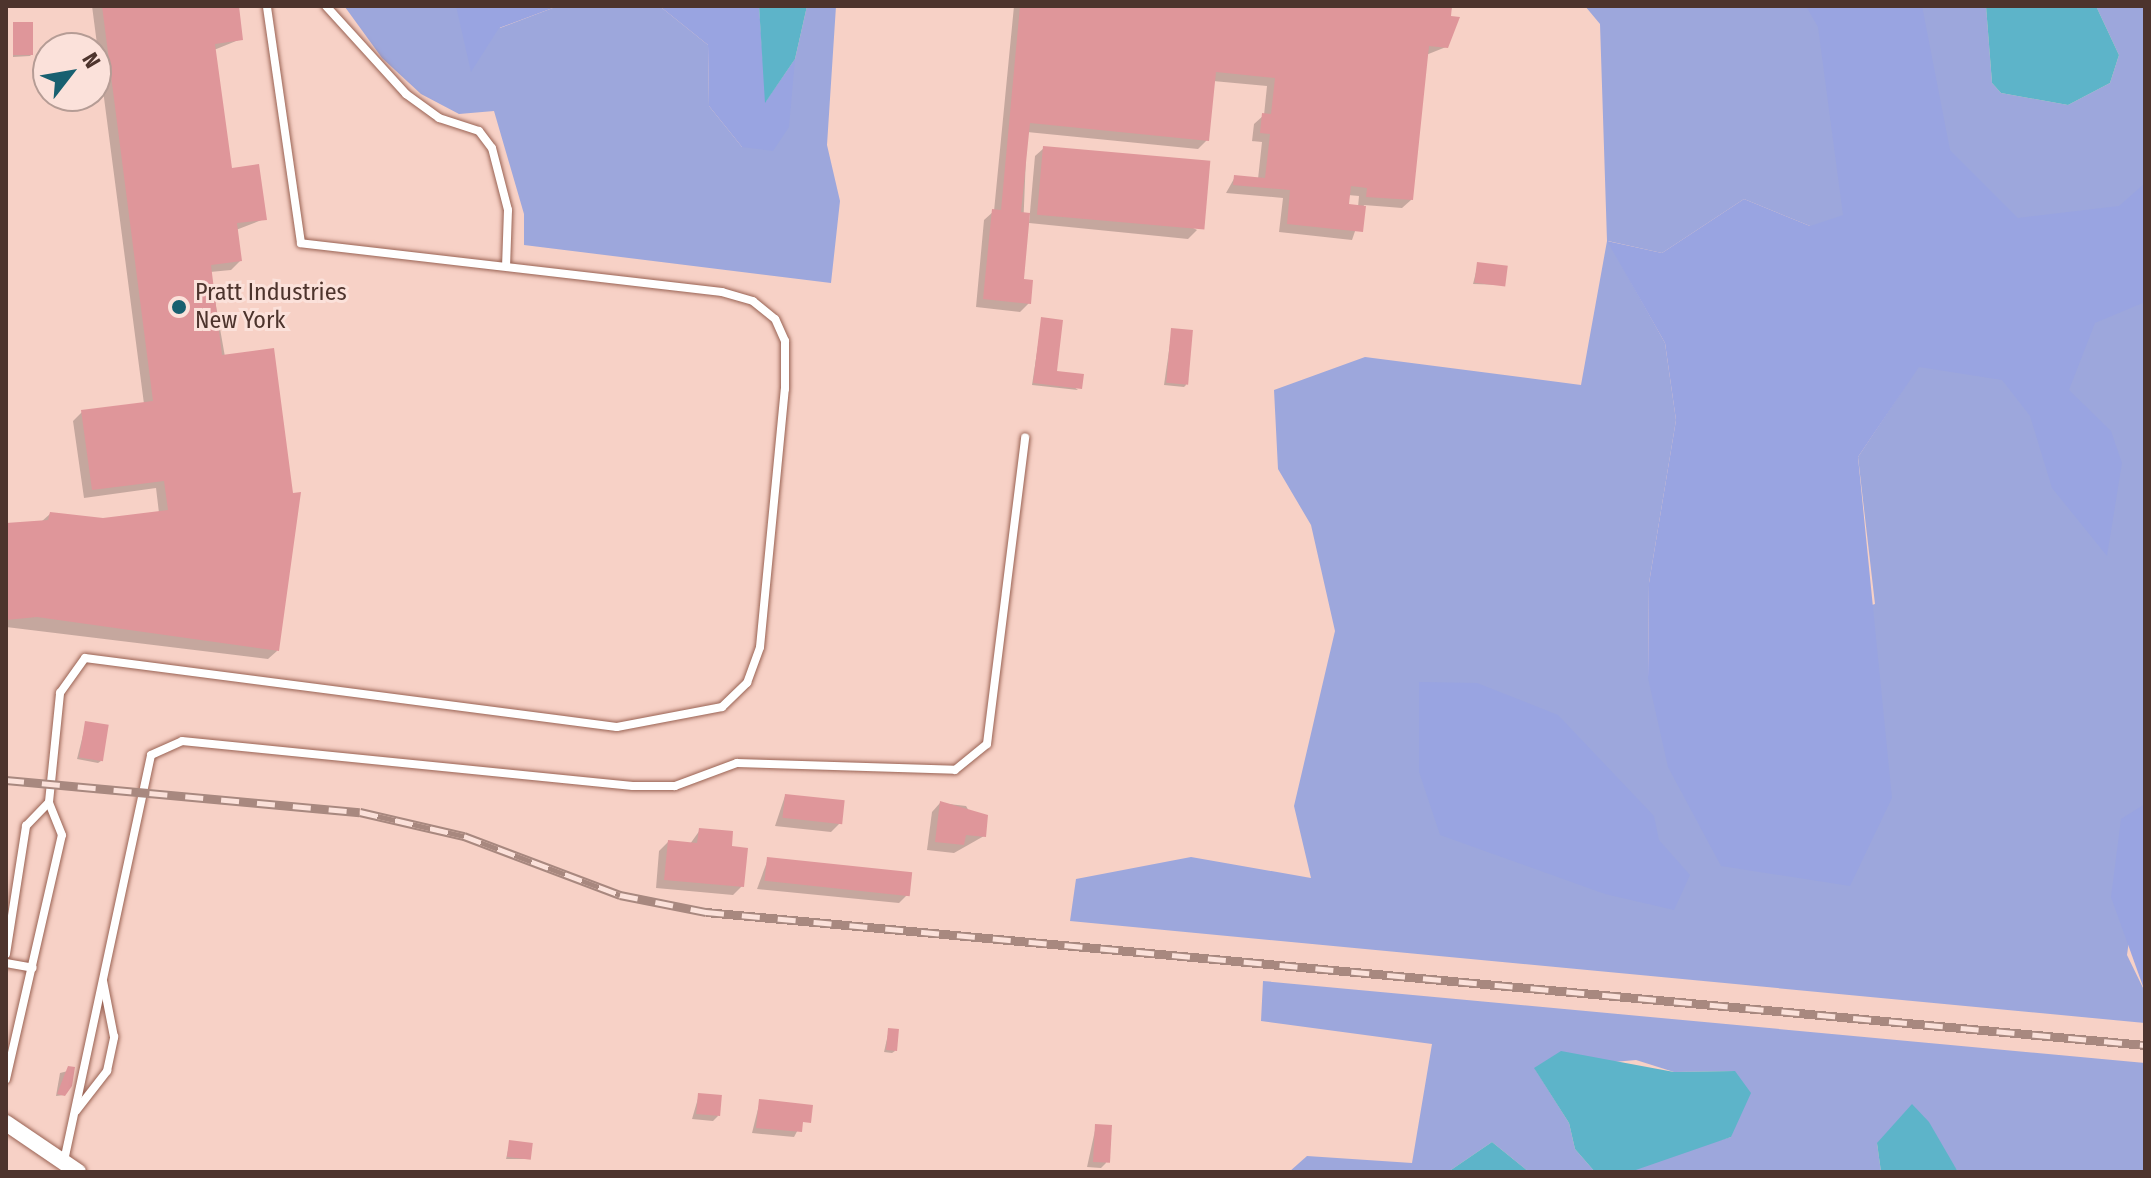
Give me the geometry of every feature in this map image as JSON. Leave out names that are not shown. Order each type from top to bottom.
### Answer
[{"type":"street","points":[[6,1123],[78,1172]]},
{"type":"lane","points":[[6,1079],[62,835],[49,802],[60,693],[85,658],[617,727],[734,700],[760,647],[785,389],[781,329],[766,309],[722,292],[301,243],[267,6]]},
{"type":"lane","points":[[326,6],[406,94],[439,118],[479,131],[492,148],[508,210],[506,266]]},
{"type":"lane","points":[[64,1161],[146,763],[182,741],[633,786],[675,786],[737,763],[938,771],[973,759],[987,744],[1025,437]]},
{"type":"lane","points":[[6,954],[26,826],[49,802]]},
{"type":"lane","points":[[6,963],[33,968]]},
{"type":"lane","points":[[74,1113],[107,1071],[111,1053],[102,976]]},
{"type":"shaded area","points":[[456,6],[558,6],[499,28],[471,72]]},
{"type":"shaded area","points":[[493,6],[500,28],[558,6],[662,8],[708,45],[709,106],[742,147],[795,59],[807,6],[836,6],[827,145],[840,201],[831,283],[524,245],[524,214],[494,111],[459,114],[421,94],[382,58],[345,7]]},
{"type":"shaded area","points":[[640,6],[759,6],[766,101],[795,59],[789,127],[773,151],[742,147],[709,106],[708,45],[662,8]]},
{"type":"shaded area","points":[[759,6],[807,6],[795,59],[765,103]]},
{"type":"shaded area","points":[[1585,6],[1986,6],[1992,83],[2001,93],[2068,105],[2110,83],[2119,55],[2096,6],[2145,6],[2145,826],[2127,955],[2145,992],[2145,1023],[1070,921],[1076,879],[1191,857],[1311,878],[1294,806],[1335,631],[1311,525],[1278,469],[1274,390],[1365,357],[1581,385],[1607,241],[1600,24]],"holes":[[[1744,199],[1810,226],[1918,367],[1858,457],[1875,604],[1648,678],[1649,583],[1676,420],[1665,343],[1608,241],[1662,253]]]},
{"type":"shaded area","points":[[1806,6],[1922,6],[1950,150],[2018,218],[2119,206],[2145,183],[2145,302],[2095,323],[2069,390],[2111,431],[2122,463],[2107,556],[2052,488],[2030,416],[2002,380],[1919,367],[1858,457],[1892,798],[1850,886],[1721,866],[1668,767],[1648,678],[1649,583],[1676,420],[1665,343],[1607,241],[1662,253],[1744,199],[1810,226],[1843,215],[1818,27]]},
{"type":"shaded area","points":[[1986,6],[2096,6],[2119,55],[2110,83],[2068,105],[2001,93],[1992,83]]},
{"type":"shaded area","points":[[1419,682],[1477,683],[1558,715],[1654,816],[1659,840],[1690,875],[1674,910],[1605,894],[1440,835],[1419,772]]},
{"type":"shaded area","points":[[2145,804],[2145,992],[2111,897],[2121,819]]},
{"type":"shaded area","points":[[1263,981],[2145,1063],[2145,1172],[1958,1172],[1948,1158],[1877,1143],[1881,1172],[1630,1172],[1629,1166],[1731,1137],[1735,1071],[1674,1072],[1636,1060],[1535,1069],[1569,1123],[1575,1149],[1595,1172],[1529,1172],[1492,1142],[1448,1172],[1289,1172],[1307,1156],[1412,1163],[1432,1044],[1261,1021]]},
{"type":"shaded area","points":[[1561,1051],[1674,1072],[1735,1071],[1751,1093],[1731,1137],[1630,1172],[1595,1172],[1575,1149],[1569,1123],[1534,1068]]},
{"type":"shaded area","points":[[1912,1104],[1929,1122],[1958,1172],[1881,1172],[1877,1143]]},
{"type":"shaded area","points":[[1492,1142],[1529,1172],[1448,1172]]},
{"type":"building","name":"Pratt Industries New York","points":[[102,6],[239,6],[243,40],[215,44],[232,168],[259,164],[267,220],[237,223],[242,261],[211,265],[222,355],[274,348],[293,493],[301,492],[279,651],[37,617],[6,620],[6,523],[48,520],[50,512],[103,518],[168,510],[164,481],[92,490],[81,410],[153,401],[112,83],[112,32],[105,32]]},
{"type":"building","points":[[1020,6],[1452,6],[1451,16],[1460,17],[1448,48],[1429,46],[1413,200],[1366,197],[1367,188],[1351,186],[1349,204],[1366,206],[1363,232],[1287,224],[1290,190],[1233,185],[1234,175],[1265,178],[1270,134],[1260,133],[1262,113],[1271,114],[1275,78],[1216,72],[1209,141],[1030,123],[1021,212],[1030,213],[1024,279],[1033,280],[1031,304],[983,299],[992,209],[1001,210]]},
{"type":"building","points":[[13,22],[33,22],[32,55],[13,55]]},
{"type":"building","points":[[1043,146],[1210,161],[1204,229],[1037,215]]},
{"type":"building","points":[[1477,262],[1508,266],[1505,287],[1474,283]]},
{"type":"building","points":[[1041,317],[1063,320],[1057,371],[1084,374],[1082,389],[1033,383]]},
{"type":"building","points":[[1171,328],[1193,330],[1188,385],[1166,383]]},
{"type":"building","points":[[85,721],[109,725],[103,761],[79,758]]},
{"type":"building","points":[[785,794],[845,800],[842,824],[782,818]]},
{"type":"building","points":[[940,801],[988,815],[986,837],[966,835],[964,845],[935,842]]},
{"type":"building","points":[[699,828],[733,831],[732,846],[748,848],[744,887],[664,880],[668,840],[697,843]]},
{"type":"building","points":[[767,857],[912,872],[910,896],[764,881]]},
{"type":"building","points":[[888,1028],[899,1029],[897,1051],[886,1050]]},
{"type":"building","points":[[68,1066],[75,1067],[72,1086],[65,1096],[57,1094]]},
{"type":"building","points":[[698,1093],[722,1095],[720,1116],[696,1114]]},
{"type":"building","points":[[759,1099],[813,1105],[811,1123],[803,1122],[802,1132],[756,1128]]},
{"type":"building","points":[[1095,1124],[1112,1125],[1110,1163],[1093,1162]]},
{"type":"building","points":[[509,1140],[533,1143],[531,1160],[507,1157]]},
{"type":"railway","points":[[6,780],[360,812],[464,836],[620,895],[706,912],[2145,1045]]},
{"type":"place","name":"Pratt Industries New York","points":[[179,307]]}]
